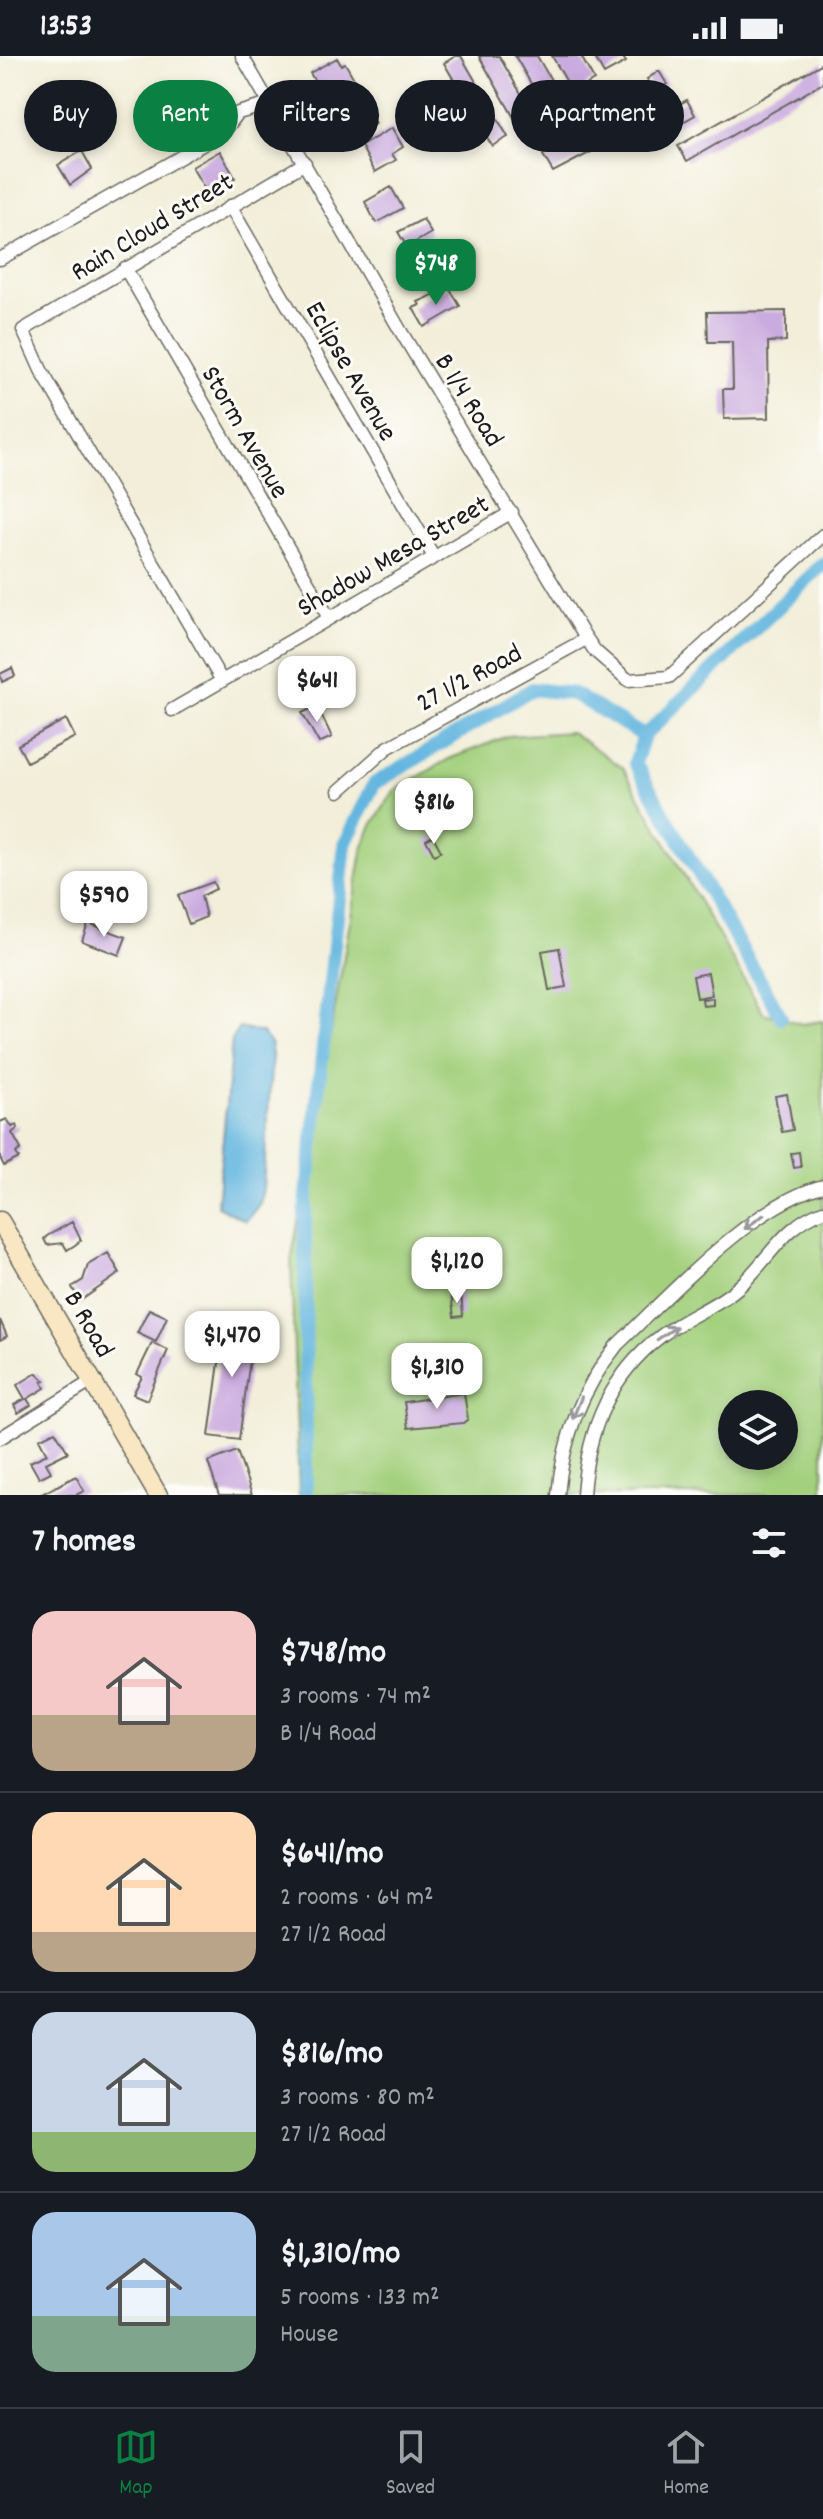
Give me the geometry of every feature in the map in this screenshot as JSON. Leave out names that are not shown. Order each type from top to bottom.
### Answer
[{"type":"street","name":"B 1/4 Road","points":[[242,56],[256,80]]},
{"type":"street","points":[[0,259],[223,133],[238,113],[254,108]]},
{"type":"street","name":"B 1/4 Road","points":[[298,152],[400,330],[586,639],[628,680],[669,677],[823,535]]},
{"type":"street","name":"Rain Cloud Street","points":[[222,681],[41,370],[23,330],[305,163]]},
{"type":"street","name":"Eclipse Avenue","points":[[230,206],[434,557]]},
{"type":"street","name":"Storm Avenue","points":[[125,268],[329,618]]},
{"type":"street","name":"Shadow Mesa Street","points":[[172,710],[512,512]]},
{"type":"street","name":"27 1/2 Road","points":[[339,791],[387,748],[586,639]]},
{"type":"street","points":[[558,1495],[572,1422],[599,1366],[617,1345],[750,1223],[790,1197],[823,1186]]},
{"type":"street","points":[[583,1495],[597,1422],[625,1370],[662,1335],[742,1285],[784,1234],[802,1218],[823,1211]]},
{"type":"street","name":"B Road","points":[[0,1221],[158,1495]]},
{"type":"street","points":[[0,1438],[92,1381]]},
{"type":"green space","points":[[571,732],[623,768],[763,1013],[802,1024],[823,1021],[823,1495],[299,1495],[291,1262],[362,852],[371,827],[394,791],[449,759],[508,736]]},
{"type":"water","points":[[239,1028],[262,1033],[270,1043],[272,1055],[263,1189],[260,1203],[246,1221],[217,1206],[232,1039]]},
{"type":"building","points":[[461,56],[475,80],[454,80],[444,63]]},
{"type":"building","points":[[479,56],[499,56],[513,80],[511,112],[495,80]]},
{"type":"building","points":[[515,56],[537,56],[551,80],[529,80]]},
{"type":"building","points":[[552,56],[581,56],[594,80],[566,80]]},
{"type":"building","points":[[594,56],[622,56],[626,62],[604,74]]},
{"type":"building","points":[[337,58],[341,65],[345,63],[355,80],[314,80],[310,73]]},
{"type":"building","points":[[823,63],[823,83],[687,161],[682,152],[684,143]]},
{"type":"building","points":[[659,71],[665,80],[648,80]]},
{"type":"building","points":[[687,100],[695,115],[684,121],[684,102]]},
{"type":"building","points":[[495,115],[508,137],[495,144]]},
{"type":"building","points":[[392,128],[395,152],[392,154],[396,160],[375,172],[364,152],[379,152],[379,136]]},
{"type":"building","points":[[83,152],[92,169],[70,185],[58,165]]},
{"type":"building","points":[[221,152],[235,178],[209,197],[192,167]]},
{"type":"building","points":[[548,152],[591,152],[553,172],[543,155]]},
{"type":"building","points":[[391,187],[403,208],[376,223],[365,202]]},
{"type":"building","points":[[423,219],[431,233],[407,247],[398,232]]},
{"type":"building","points":[[449,288],[460,306],[424,327],[413,308],[420,305],[418,302]]},
{"type":"building","points":[[786,311],[786,341],[768,342],[769,418],[724,419],[723,389],[733,389],[732,342],[708,342],[707,312]]},
{"type":"building","points":[[12,668],[15,676],[2,682],[0,674]]},
{"type":"building","points":[[317,706],[332,737],[319,743],[302,713]]},
{"type":"building","points":[[66,719],[75,737],[27,762],[18,745]]},
{"type":"building","points":[[433,836],[441,851],[434,855],[426,840]]},
{"type":"building","points":[[213,882],[216,889],[201,896],[206,917],[189,924],[178,895]]},
{"type":"building","points":[[88,923],[126,937],[119,955],[82,941]]},
{"type":"building","points":[[559,948],[566,987],[549,990],[542,951]]},
{"type":"building","points":[[708,973],[712,995],[697,998],[693,976]]},
{"type":"building","points":[[713,998],[713,1005],[703,1006],[702,999]]},
{"type":"building","points":[[787,1094],[793,1130],[782,1132],[775,1096]]},
{"type":"building","points":[[7,1119],[12,1127],[17,1125],[18,1128],[12,1133],[21,1149],[16,1153],[19,1158],[4,1166],[0,1158],[0,1122]]},
{"type":"building","points":[[799,1152],[801,1167],[794,1168],[791,1153]]},
{"type":"building","points":[[72,1222],[81,1240],[67,1250],[63,1243],[47,1245],[44,1239],[47,1236]]},
{"type":"building","points":[[108,1253],[120,1273],[80,1301],[72,1287],[83,1280],[88,1265]]},
{"type":"building","points":[[461,1292],[463,1316],[454,1317],[451,1294]]},
{"type":"building","points":[[149,1309],[167,1317],[156,1342],[137,1333]]},
{"type":"building","points":[[225,1318],[255,1322],[239,1440],[209,1436]]},
{"type":"building","points":[[0,1320],[7,1336],[0,1340]]},
{"type":"building","points":[[152,1343],[168,1350],[147,1400],[133,1394],[142,1377],[137,1374]]},
{"type":"building","points":[[37,1373],[45,1381],[42,1382],[45,1388],[27,1399],[31,1405],[18,1413],[14,1405],[25,1399],[17,1385]]},
{"type":"building","points":[[464,1393],[468,1419],[463,1423],[408,1428],[404,1402]]},
{"type":"building","points":[[55,1431],[68,1452],[46,1463],[51,1472],[39,1478],[30,1462],[47,1454],[39,1439]]},
{"type":"building","points":[[237,1451],[252,1495],[219,1495],[208,1462]]},
{"type":"building","points":[[76,1476],[84,1491],[76,1495],[40,1495]]},
{"type":"waterway","points":[[781,1017],[635,763],[644,736],[823,564]]},
{"type":"waterway","points":[[306,1495],[305,1214],[345,844],[374,784],[532,689],[574,694],[644,736]]}]
